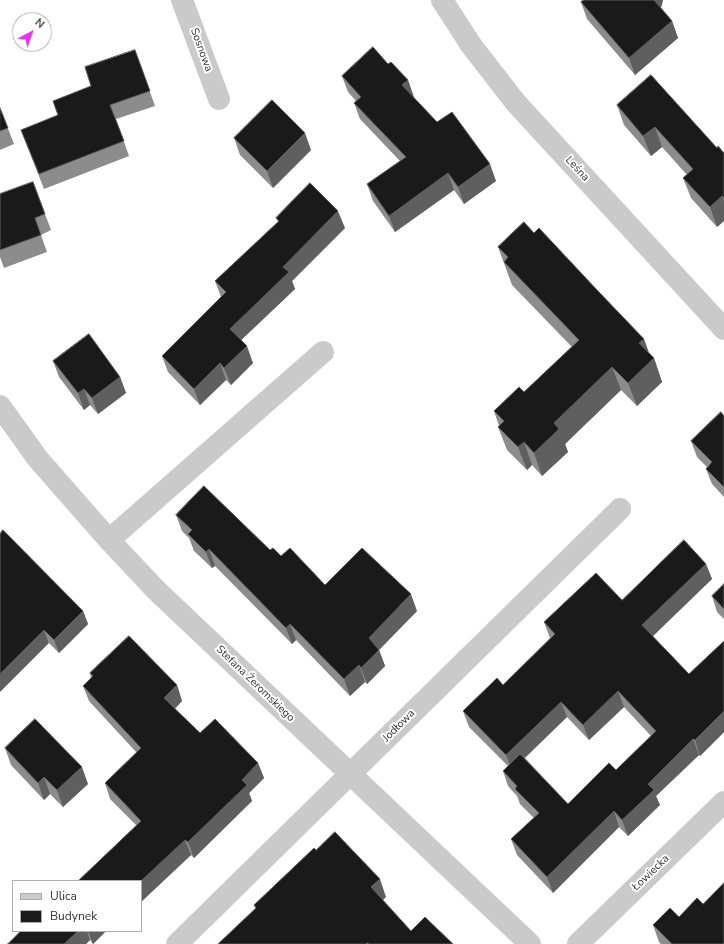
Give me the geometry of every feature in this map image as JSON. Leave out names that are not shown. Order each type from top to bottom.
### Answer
[{"type":"street","name":"Sosnowa","points":[[182,0],[219,99]]},
{"type":"street","name":"Leśna","points":[[442,0],[471,45],[516,103],[724,329]]},
{"type":"street","points":[[109,540],[322,352]]},
{"type":"street","name":"Stefana Żeromskiego","points":[[0,406],[38,459],[109,540],[156,590],[530,944]]},
{"type":"street","name":"Jodłowa","points":[[177,944],[620,509]]},
{"type":"street","name":"Łowiecka","points":[[578,944],[724,802]]},
{"type":"building","points":[[584,0],[654,0],[672,21],[629,58],[581,2]]},
{"type":"building","points":[[373,47],[388,64],[391,62],[408,80],[402,85],[437,122],[452,112],[490,164],[458,187],[448,173],[389,216],[367,184],[406,157],[354,103],[361,97],[342,76]]},
{"type":"building","points":[[135,50],[150,91],[110,105],[124,141],[39,174],[21,130],[58,115],[53,101],[91,86],[85,67]]},
{"type":"building","points":[[651,75],[717,148],[718,146],[724,153],[724,198],[722,196],[710,207],[683,178],[693,169],[655,127],[643,136],[617,105]]},
{"type":"building","points":[[272,100],[305,133],[267,171],[234,138]]},
{"type":"building","points":[[0,108],[8,128],[0,131]]},
{"type":"building","points":[[33,182],[45,214],[35,218],[41,235],[0,250],[0,194]]},
{"type":"building","points":[[310,183],[338,211],[283,267],[289,272],[230,329],[247,346],[224,368],[220,363],[194,389],[162,356],[226,292],[215,281],[279,221],[276,218]]},
{"type":"building","points":[[524,222],[534,233],[539,228],[644,339],[639,343],[654,358],[628,383],[612,367],[554,423],[559,429],[534,453],[524,442],[518,447],[498,427],[504,421],[494,411],[519,387],[524,392],[579,340],[504,262],[508,257],[498,247]]},
{"type":"building","points":[[89,334],[120,377],[92,398],[84,389],[78,393],[53,361]]},
{"type":"building","points":[[721,412],[724,416],[724,487],[706,469],[712,462],[691,441]]},
{"type":"building","points":[[204,486],[270,550],[273,548],[281,556],[290,548],[325,585],[362,548],[411,594],[369,638],[379,650],[361,668],[359,665],[344,679],[290,624],[286,628],[209,549],[206,552],[188,534],[192,530],[176,515]]},
{"type":"building","points":[[3,530],[83,611],[54,640],[44,630],[0,674],[0,534]]},
{"type":"building","points":[[684,540],[706,564],[642,625],[689,674],[724,641],[724,711],[695,740],[693,739],[648,784],[654,790],[622,820],[614,811],[547,877],[511,839],[539,813],[515,789],[517,786],[503,771],[520,754],[568,804],[609,763],[616,770],[656,731],[618,691],[583,725],[561,702],[506,755],[463,711],[497,678],[503,685],[555,634],[544,622],[596,573],[622,600]]},
{"type":"building","points":[[724,584],[724,609],[712,596]]},
{"type":"building","points":[[129,636],[177,685],[164,698],[200,733],[215,719],[258,763],[242,780],[247,785],[188,842],[185,840],[142,880],[79,880],[141,821],[105,783],[141,748],[83,686],[93,676],[90,673]]},
{"type":"building","points":[[35,719],[82,767],[57,790],[44,777],[38,783],[5,748]]},
{"type":"building","points":[[335,832],[380,879],[371,887],[411,931],[425,917],[453,944],[218,944],[256,908],[254,905],[314,848],[316,850]]},
{"type":"building","points":[[724,883],[724,944],[672,944],[653,925],[670,908],[679,917],[697,898],[703,904]]},
{"type":"building","points":[[20,932],[77,932],[64,944],[8,944]]}]
